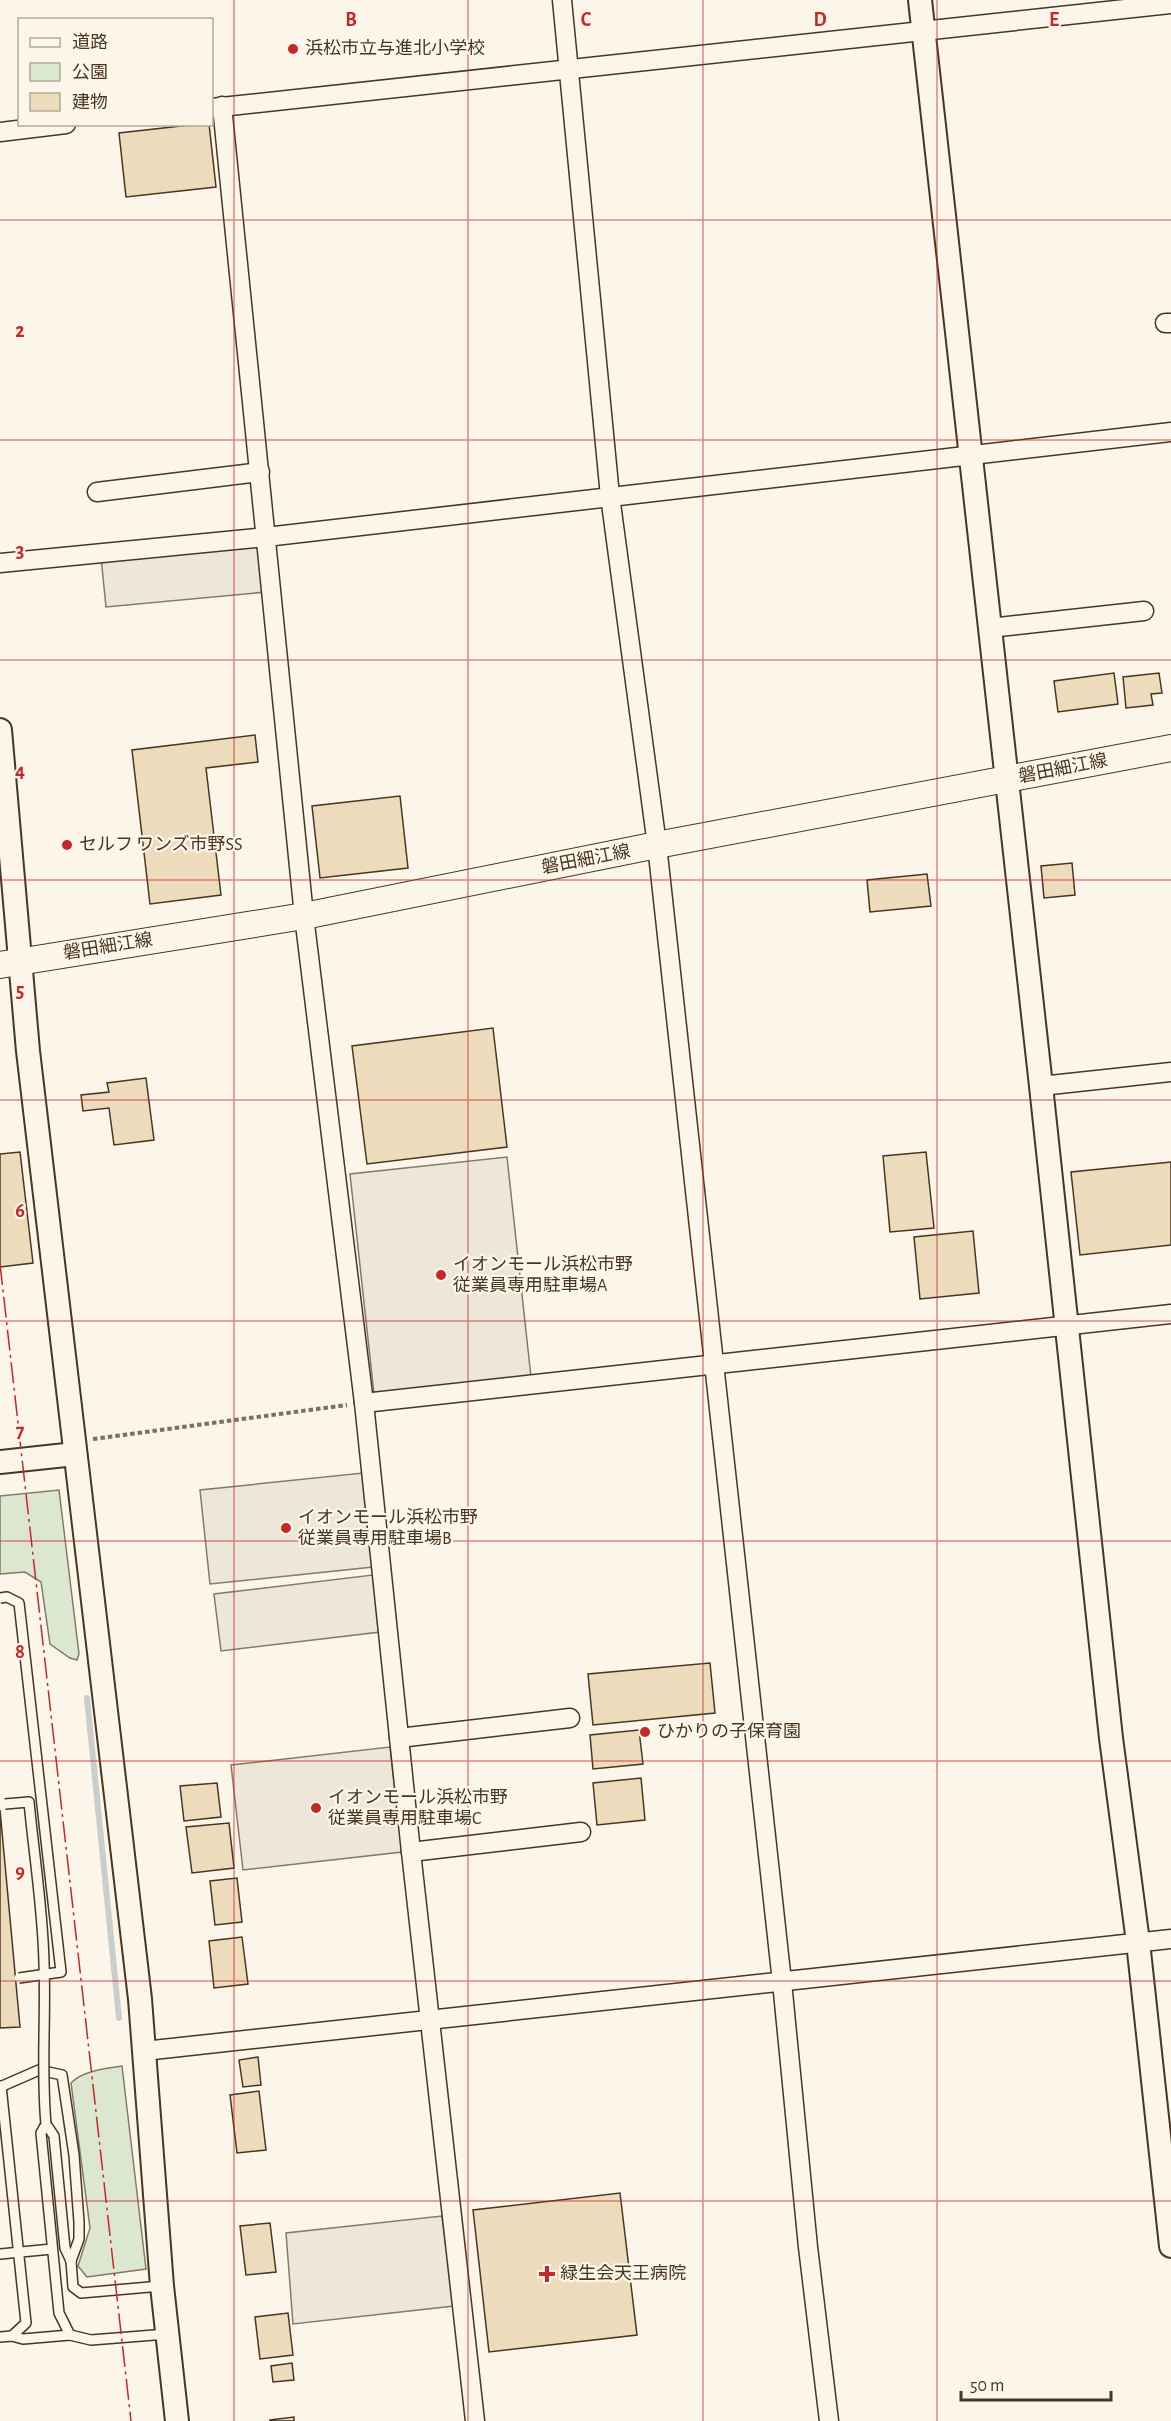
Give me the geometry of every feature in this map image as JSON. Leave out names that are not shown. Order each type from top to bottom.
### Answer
[{"type":"main road","name":"磐田細江線","points":[[10,963],[304,916],[1171,748]]},
{"type":"street","points":[[562,0],[610,496],[657,846],[712,1365],[782,1982],[808,2247],[829,2421]]},
{"type":"street","points":[[920,0],[1068,1326],[1111,1738],[1138,1942],[1171,2246]]},
{"type":"street","points":[[475,2421],[432,2019],[411,1852],[364,1403],[304,916],[260,472],[217,107],[1171,4]]},
{"type":"street","points":[[0,132],[50,126]]},
{"type":"street","points":[[0,563],[266,537],[1171,432]]},
{"type":"street","points":[[97,492],[260,472]]},
{"type":"street","points":[[990,628],[1144,611]]},
{"type":"street","points":[[0,730],[10,963],[28,1052],[75,1447],[144,2051],[162,2286],[177,2421]]},
{"type":"street","points":[[1041,1086],[1171,1072]]},
{"type":"street","points":[[364,1403],[1171,1314]]},
{"type":"street","points":[[0,1462],[75,1447]]},
{"type":"street","points":[[399,1738],[570,1718]]},
{"type":"street","points":[[411,1852],[581,1832]]},
{"type":"street","points":[[144,2051],[1171,1939]]},
{"type":"lane","points":[[0,1598],[7,1597],[19,1603],[61,1972],[19,1978]]},
{"type":"lane","points":[[5,1804],[29,1802],[44,1960],[46,2124],[54,2136],[65,2248],[71,2261],[73,2287],[81,2294],[162,2286]]},
{"type":"lane","points":[[12,2336],[26,2323],[1,2087],[39,2070],[62,2075],[74,2155],[79,2222],[79,2239],[71,2261]]},
{"type":"lane","points":[[46,2124],[41,2133],[59,2313],[70,2335]]},
{"type":"lane","points":[[0,2254],[52,2249]]},
{"type":"lane","points":[[0,2337],[12,2336],[23,2339],[70,2335],[91,2340],[167,2334]]},
{"type":"path","points":[[75,1447],[364,1403]]},
{"type":"green space","points":[[59,1490],[79,1654],[77,1660],[70,1658],[50,1644],[41,1582],[25,1572],[0,1574],[0,1496]]},
{"type":"green space","points":[[122,2066],[146,2269],[87,2277],[78,2266],[90,2228],[71,2083],[88,2073]]},
{"type":"shaded area","points":[[261,541],[266,592],[106,607],[101,557]]},
{"type":"shaded area","name":"イオンモール浜松市野 従業員専用駐車場A","points":[[507,1157],[531,1377],[374,1394],[350,1174]]},
{"type":"shaded area","name":"イオンモール浜松市野 従業員専用駐車場B","points":[[363,1473],[373,1567],[210,1584],[200,1490]]},
{"type":"shaded area","points":[[373,1575],[380,1632],[221,1651],[214,1594]]},
{"type":"shaded area","name":"イオンモール浜松市野 従業員専用駐車場C","points":[[390,1747],[402,1852],[243,1870],[231,1765]]},
{"type":"shaded area","points":[[442,2216],[454,2306],[293,2324],[286,2233]]},
{"type":"building","points":[[181,126],[209,126],[216,187],[126,197],[119,133]]},
{"type":"building","points":[[1114,673],[1118,704],[1058,712],[1054,681]]},
{"type":"building","points":[[1159,673],[1162,693],[1151,694],[1153,705],[1126,708],[1123,677]]},
{"type":"building","points":[[255,735],[258,762],[206,768],[221,895],[150,904],[132,750]]},
{"type":"building","points":[[400,796],[408,868],[320,878],[312,806]]},
{"type":"building","points":[[1072,863],[1075,895],[1044,898],[1041,866]]},
{"type":"building","points":[[927,874],[931,906],[870,912],[867,880]]},
{"type":"building","points":[[493,1028],[507,1147],[367,1164],[352,1046]]},
{"type":"building","points":[[146,1078],[154,1140],[114,1145],[109,1108],[83,1111],[81,1095],[109,1092],[107,1083]]},
{"type":"building","points":[[20,1152],[33,1263],[0,1267],[0,1154]]},
{"type":"building","points":[[926,1152],[934,1228],[890,1232],[883,1156]]},
{"type":"building","points":[[1171,1162],[1171,1245],[1080,1255],[1071,1172]]},
{"type":"building","points":[[973,1231],[979,1293],[920,1299],[914,1237]]},
{"type":"building","points":[[710,1663],[715,1713],[593,1725],[588,1674]]},
{"type":"building","points":[[639,1730],[643,1764],[593,1769],[590,1735]]},
{"type":"building","points":[[641,1778],[645,1820],[597,1825],[593,1783]]},
{"type":"building","points":[[217,1783],[221,1817],[184,1821],[180,1786]]},
{"type":"building","points":[[0,1810],[20,2027],[0,2028]]},
{"type":"building","points":[[229,1823],[234,1868],[192,1873],[186,1827]]},
{"type":"building","points":[[237,1878],[242,1922],[215,1925],[210,1881]]},
{"type":"building","points":[[242,1937],[248,1984],[214,1988],[209,1941]]},
{"type":"building","points":[[258,2057],[261,2085],[243,2087],[239,2060]]},
{"type":"building","points":[[259,2091],[266,2150],[237,2153],[230,2095]]},
{"type":"building","points":[[620,2193],[637,2335],[489,2352],[473,2210]]},
{"type":"building","points":[[270,2223],[276,2272],[246,2275],[240,2226]]},
{"type":"building","points":[[288,2313],[293,2355],[260,2359],[255,2317]]},
{"type":"building","points":[[292,2363],[294,2380],[273,2382],[271,2366]]},
{"type":"building","points":[[294,2417],[294,2421],[270,2421],[270,2420]]},
{"type":"waterway","points":[[87,1698],[119,2018]]},
{"type":"power","points":[[0,1264],[131,2421]]},
{"type":"place","name":"浜松市立与進北小学校","points":[[293,49]]},
{"type":"place","name":"セルフ ワンズ市野SS","points":[[67,845]]},
{"type":"place","name":"イオンモール浜松市野 従業員専用駐車場A","points":[[441,1275]]},
{"type":"place","name":"イオンモール浜松市野 従業員専用駐車場B","points":[[286,1528]]},
{"type":"place","name":"ひかりの子保育園","points":[[645,1732]]},
{"type":"place","name":"イオンモール浜松市野 従業員専用駐車場C","points":[[316,1808]]},
{"type":"place","name":"緑生会天王病院","points":[[547,2274]]}]
